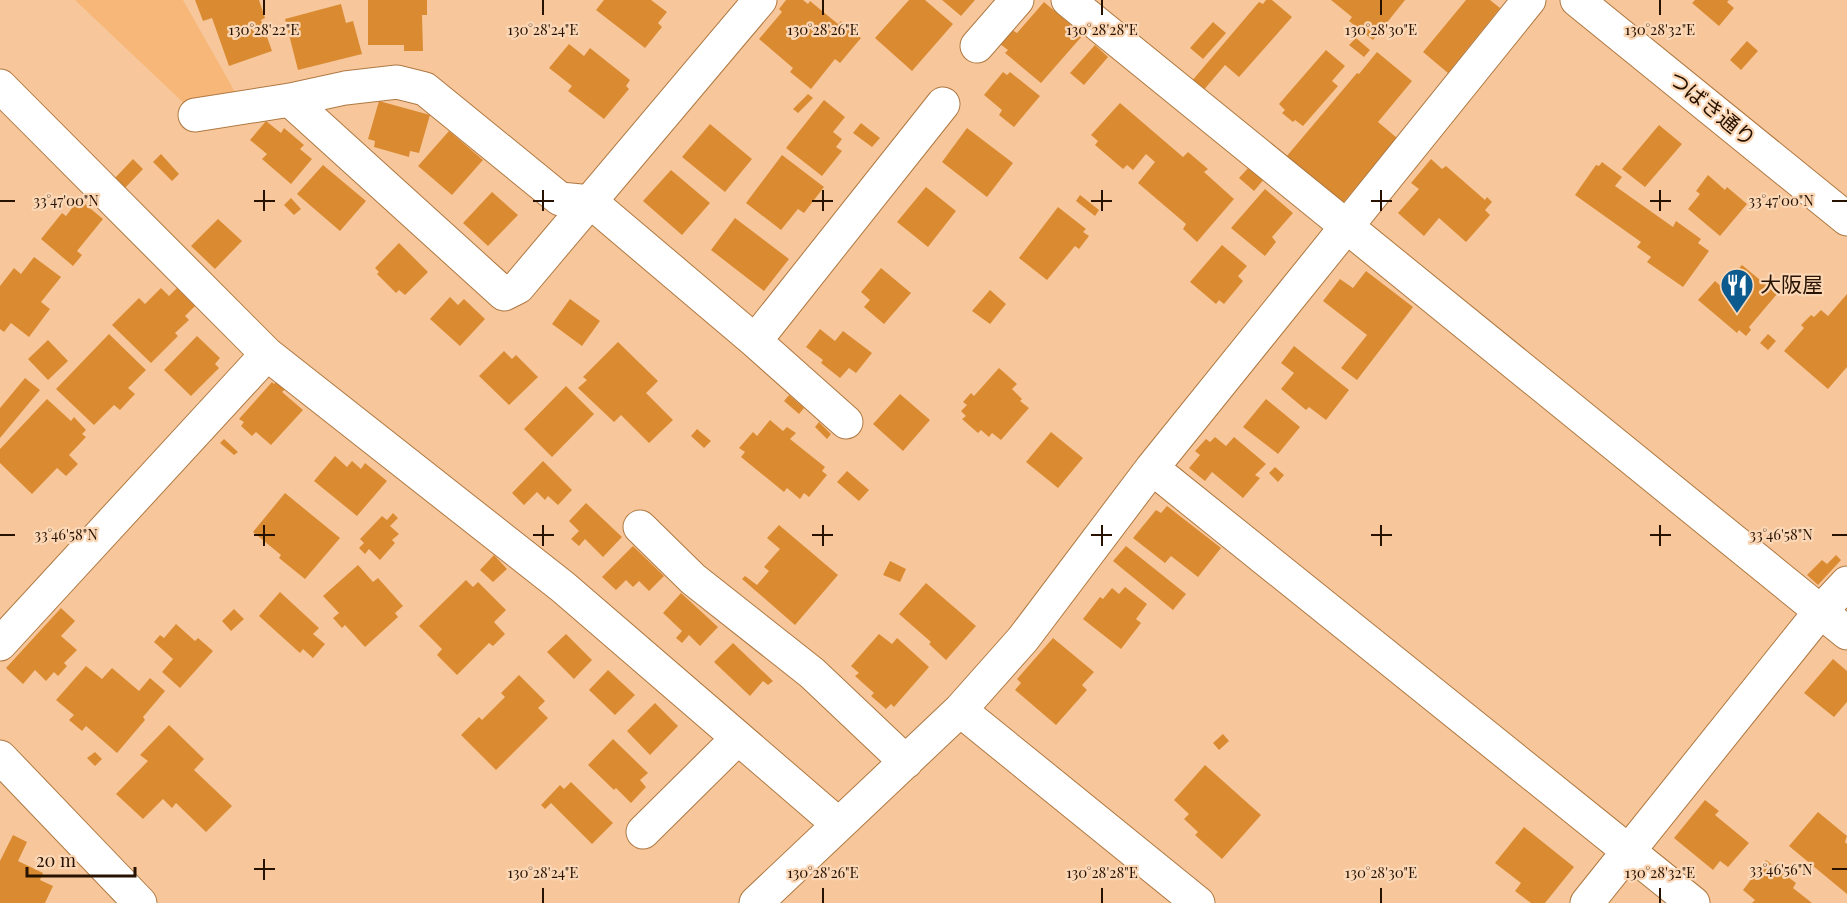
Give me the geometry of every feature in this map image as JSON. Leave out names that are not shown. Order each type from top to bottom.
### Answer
[{"type":"street","points":[[290,100],[504,294],[518,287],[759,0]]},
{"type":"street","points":[[978,46],[1017,0]]},
{"type":"street","points":[[1068,0],[1847,633]]},
{"type":"street","points":[[756,903],[960,710],[1023,639],[1152,468],[1529,0]]},
{"type":"street","name":"つばき通り","points":[[1577,0],[1847,219]]},
{"type":"street","points":[[195,115],[290,100],[345,88],[397,82],[424,89],[560,199],[591,202],[755,341],[846,422]]},
{"type":"street","points":[[0,86],[267,354],[563,587],[838,824]]},
{"type":"street","points":[[755,341],[943,104]]},
{"type":"street","points":[[0,644],[267,354]]},
{"type":"street","points":[[1152,468],[1693,903]]},
{"type":"street","points":[[640,527],[693,579],[812,673],[906,762]]},
{"type":"street","points":[[1587,903],[1820,612],[1847,583]]},
{"type":"street","points":[[960,710],[1198,903]]},
{"type":"street","points":[[643,832],[738,738]]},
{"type":"street","points":[[0,758],[140,903]]},
{"type":"shaded area","points":[[75,0],[183,0],[239,99],[190,109]]},
{"type":"building","points":[[195,0],[259,0],[265,18],[261,20],[272,51],[229,66],[212,18],[203,21]]},
{"type":"building","points":[[368,0],[427,0],[427,15],[422,15],[423,51],[404,51],[404,45],[368,45]]},
{"type":"building","points":[[604,0],[651,0],[667,12],[658,23],[662,27],[645,48],[596,10]]},
{"type":"building","points":[[786,0],[803,0],[808,4],[810,1],[838,24],[841,21],[861,38],[840,63],[835,59],[811,89],[790,72],[793,68],[759,39],[782,12],[779,9]]},
{"type":"building","points":[[909,0],[925,0],[953,24],[912,71],[875,38]]},
{"type":"building","points":[[942,0],[975,0],[961,16]]},
{"type":"building","points":[[1266,0],[1272,0],[1292,17],[1239,77],[1225,65],[1202,92],[1191,82],[1259,2],[1263,4]]},
{"type":"building","points":[[1331,0],[1405,0],[1373,40],[1349,21],[1352,17]]},
{"type":"building","points":[[1466,0],[1490,0],[1500,8],[1448,73],[1423,52]]},
{"type":"building","points":[[1695,0],[1729,0],[1727,2],[1734,8],[1719,26],[1692,3]]},
{"type":"building","points":[[1044,2],[1083,35],[1041,83],[1005,53],[1008,50],[1000,44],[1012,30],[1017,33]]},
{"type":"building","points":[[341,4],[346,23],[353,21],[362,54],[298,70],[285,19]]},
{"type":"building","points":[[1213,22],[1226,33],[1203,59],[1190,48]]},
{"type":"building","points":[[1356,38],[1370,50],[1364,57],[1349,45]]},
{"type":"building","points":[[1747,41],[1758,51],[1741,70],[1730,60]]},
{"type":"building","points":[[569,44],[584,56],[590,48],[630,80],[626,86],[629,89],[604,119],[568,91],[572,86],[549,68]]},
{"type":"building","points":[[1095,45],[1108,57],[1084,85],[1070,73]]},
{"type":"building","points":[[1326,50],[1345,66],[1332,81],[1338,86],[1303,126],[1295,120],[1293,122],[1282,113],[1285,110],[1279,104]]},
{"type":"building","points":[[1377,52],[1412,81],[1378,122],[1397,138],[1342,204],[1286,157]]},
{"type":"building","points":[[1003,72],[1007,75],[1010,72],[1040,96],[1014,127],[999,115],[1002,110],[984,95]]},
{"type":"building","points":[[808,94],[813,98],[798,113],[793,109]]},
{"type":"building","points":[[824,100],[845,117],[833,132],[842,139],[836,147],[842,151],[822,176],[786,148]]},
{"type":"building","points":[[379,101],[430,115],[419,153],[410,151],[409,157],[374,147],[375,141],[368,139]]},
{"type":"building","points":[[1120,103],[1183,157],[1188,152],[1208,169],[1204,172],[1234,199],[1197,242],[1183,229],[1186,224],[1138,183],[1155,162],[1146,154],[1133,170],[1127,165],[1123,169],[1095,145],[1098,141],[1091,135]]},
{"type":"building","points":[[266,121],[281,133],[284,128],[304,145],[300,149],[312,159],[291,184],[262,159],[267,154],[250,140]]},
{"type":"building","points":[[861,123],[880,138],[872,147],[853,133]]},
{"type":"building","points":[[710,124],[752,159],[725,192],[682,157]]},
{"type":"building","points":[[1659,125],[1682,144],[1645,187],[1622,169]]},
{"type":"building","points":[[967,128],[1013,163],[987,197],[942,162]]},
{"type":"building","points":[[449,131],[483,160],[452,195],[418,166]]},
{"type":"building","points":[[161,154],[179,174],[172,181],[153,162]]},
{"type":"building","points":[[782,155],[824,187],[804,213],[798,209],[781,230],[746,203]]},
{"type":"building","points":[[133,159],[143,169],[125,188],[115,178]]},
{"type":"building","points":[[1431,159],[1442,169],[1446,166],[1485,200],[1487,197],[1492,202],[1485,210],[1490,215],[1466,242],[1439,218],[1424,236],[1398,213],[1419,189],[1411,183]]},
{"type":"building","points":[[1602,162],[1622,177],[1615,186],[1673,227],[1676,221],[1701,239],[1698,243],[1709,251],[1683,287],[1647,262],[1651,257],[1637,247],[1641,242],[1575,195],[1596,165],[1599,166]]},
{"type":"building","points":[[323,165],[366,201],[340,231],[297,194]]},
{"type":"building","points":[[1250,166],[1265,178],[1254,191],[1239,178]]},
{"type":"building","points":[[671,170],[710,203],[682,235],[643,201]]},
{"type":"building","points":[[1708,175],[1725,190],[1727,187],[1747,204],[1720,236],[1688,209],[1700,194],[1696,191]]},
{"type":"building","points":[[926,187],[956,211],[928,247],[897,222]]},
{"type":"building","points":[[1265,189],[1293,213],[1272,237],[1276,242],[1265,256],[1231,228]]},
{"type":"building","points":[[492,192],[518,215],[488,246],[463,223]]},
{"type":"building","points":[[1080,195],[1099,210],[1095,216],[1076,201]]},
{"type":"building","points":[[291,198],[301,209],[294,215],[284,205]]},
{"type":"building","points":[[79,199],[103,219],[77,251],[82,255],[73,266],[41,239],[62,213],[66,216]]},
{"type":"building","points":[[1058,207],[1086,229],[1083,232],[1089,236],[1079,249],[1075,246],[1047,280],[1019,258]]},
{"type":"building","points":[[735,218],[789,259],[764,291],[711,250]]},
{"type":"building","points":[[218,219],[242,241],[215,269],[191,246]]},
{"type":"building","points":[[399,243],[428,272],[405,295],[399,290],[396,293],[377,274],[379,272],[375,268]]},
{"type":"building","points":[[1222,245],[1247,266],[1238,276],[1243,281],[1224,304],[1219,300],[1216,304],[1190,282]]},
{"type":"building","points":[[34,257],[61,277],[41,302],[50,309],[29,337],[11,323],[4,332],[0,329],[0,286],[14,268],[21,274]]},
{"type":"building","name":"大阪屋","points":[[1742,265],[1777,294],[1749,327],[1751,330],[1746,336],[1739,330],[1737,333],[1698,300],[1715,281],[1722,287]]},
{"type":"building","points":[[881,268],[911,293],[884,324],[864,307],[870,300],[861,292]]},
{"type":"building","points":[[1366,271],[1413,307],[1357,380],[1341,368],[1367,335],[1323,301],[1340,279],[1353,288]]},
{"type":"building","points":[[161,288],[169,296],[177,288],[195,306],[185,316],[189,320],[175,333],[178,336],[151,363],[112,325],[139,298],[145,304]]},
{"type":"building","points":[[990,290],[1006,304],[990,324],[972,311]]},
{"type":"building","points":[[1847,294],[1847,367],[1828,389],[1784,351],[1804,328],[1801,325],[1811,315],[1814,317],[1821,310],[1828,316]]},
{"type":"building","points":[[450,297],[458,305],[464,299],[485,319],[460,346],[430,319]]},
{"type":"building","points":[[570,299],[600,321],[582,346],[552,324]]},
{"type":"building","points":[[820,329],[835,341],[843,331],[872,353],[856,373],[849,368],[840,378],[821,363],[823,360],[806,347]]},
{"type":"building","points":[[109,334],[146,370],[128,388],[135,394],[120,410],[114,405],[94,425],[56,389]]},
{"type":"building","points":[[1768,334],[1776,341],[1768,350],[1760,343]]},
{"type":"building","points":[[197,336],[220,358],[215,364],[219,368],[191,396],[164,370]]},
{"type":"building","points":[[48,340],[68,361],[48,380],[28,359]]},
{"type":"building","points":[[618,342],[658,381],[646,393],[673,420],[649,443],[621,415],[614,422],[578,388],[587,380],[583,377]]},
{"type":"building","points":[[1294,346],[1349,390],[1326,420],[1309,407],[1306,410],[1281,389],[1294,373],[1281,363]]},
{"type":"building","points":[[504,351],[512,359],[516,355],[538,377],[509,405],[479,376]]},
{"type":"building","points":[[999,368],[1017,384],[1012,389],[1022,399],[1020,401],[1029,408],[1001,440],[992,433],[989,437],[981,430],[978,433],[962,419],[966,416],[961,411],[967,405],[963,402],[971,393],[974,396]]},
{"type":"building","points":[[25,378],[40,390],[0,438],[0,408]]},
{"type":"building","points":[[277,381],[285,389],[282,392],[303,410],[271,445],[256,432],[252,436],[241,426],[244,422],[239,419],[272,382],[274,384]]},
{"type":"building","points":[[566,386],[594,414],[552,457],[524,429]]},
{"type":"building","points":[[900,394],[930,420],[903,451],[873,424]]},
{"type":"building","points":[[789,395],[804,408],[799,414],[784,401]]},
{"type":"building","points":[[47,399],[71,421],[74,417],[86,430],[82,434],[86,437],[69,455],[78,464],[66,476],[57,468],[32,494],[0,463],[0,449]]},
{"type":"building","points":[[1266,399],[1300,427],[1278,454],[1243,427]]},
{"type":"building","points":[[770,420],[783,431],[787,427],[796,433],[790,439],[825,467],[822,471],[827,475],[809,497],[804,493],[800,499],[787,488],[784,492],[741,457],[745,452],[739,448],[753,432],[757,436]]},
{"type":"building","points":[[819,422],[831,434],[827,439],[815,427]]},
{"type":"building","points":[[697,429],[711,441],[704,448],[691,436]]},
{"type":"building","points":[[1051,432],[1083,458],[1058,488],[1026,462]]},
{"type":"building","points":[[1215,437],[1226,446],[1234,437],[1266,464],[1255,475],[1260,478],[1243,498],[1212,472],[1205,481],[1189,468],[1200,455],[1195,451],[1206,439],[1210,442]]},
{"type":"building","points":[[224,439],[238,452],[234,455],[220,443]]},
{"type":"building","points":[[335,456],[347,467],[352,461],[361,469],[365,463],[387,481],[357,516],[314,481]]},
{"type":"building","points":[[543,461],[572,490],[558,505],[548,496],[545,500],[537,492],[524,505],[512,493]]},
{"type":"building","points":[[1275,467],[1284,475],[1278,482],[1269,473]]},
{"type":"building","points":[[847,471],[869,490],[859,501],[837,482]]},
{"type":"building","points":[[285,493],[340,538],[305,579],[279,558],[281,555],[253,532]]},
{"type":"building","points":[[586,503],[622,537],[603,557],[585,539],[579,546],[571,539],[579,531],[569,521]]},
{"type":"building","points":[[1167,506],[1221,548],[1198,577],[1171,556],[1165,563],[1133,538],[1156,510],[1161,513]]},
{"type":"building","points":[[393,513],[398,518],[390,526],[399,534],[392,540],[395,543],[380,560],[369,549],[365,554],[359,548],[364,543],[360,539],[382,516],[387,520]]},
{"type":"building","points":[[779,525],[838,575],[795,625],[742,579],[745,576],[757,585],[769,571],[764,567],[780,549],[767,538]]},
{"type":"building","points":[[633,546],[664,576],[649,591],[639,581],[633,587],[626,580],[616,590],[602,577]]},
{"type":"building","points":[[1126,546],[1186,594],[1173,610],[1113,561]]},
{"type":"building","points":[[494,555],[507,569],[493,582],[480,570]]},
{"type":"building","points":[[1836,555],[1841,560],[1818,585],[1807,575],[1822,560],[1827,564]]},
{"type":"building","points":[[890,561],[906,569],[900,582],[883,575]]},
{"type":"building","points":[[358,565],[373,582],[378,578],[403,606],[395,613],[398,617],[365,647],[345,625],[342,628],[333,618],[339,613],[323,596]]},
{"type":"building","points":[[466,580],[473,587],[478,582],[506,610],[494,622],[505,634],[493,646],[489,643],[457,675],[437,655],[442,649],[419,626]]},
{"type":"building","points":[[926,583],[976,626],[946,660],[929,644],[931,642],[899,614]]},
{"type":"building","points":[[1125,587],[1147,604],[1136,619],[1141,623],[1121,649],[1083,619],[1100,597],[1103,599],[1112,588],[1119,594]]},
{"type":"building","points":[[280,592],[319,628],[313,634],[325,644],[313,658],[303,649],[300,653],[259,616]]},
{"type":"building","points":[[681,593],[718,627],[700,646],[689,635],[682,643],[676,638],[682,631],[663,613]]},
{"type":"building","points":[[61,608],[75,621],[61,636],[77,650],[64,663],[67,666],[58,676],[54,672],[46,681],[35,670],[23,684],[6,668]]},
{"type":"building","points":[[234,609],[244,619],[231,631],[222,621]]},
{"type":"building","points":[[176,624],[195,641],[198,638],[213,651],[180,688],[162,672],[173,659],[154,642],[160,635],[164,638]]},
{"type":"building","points":[[566,634],[592,660],[574,679],[547,652]]},
{"type":"building","points":[[879,634],[892,644],[897,638],[929,667],[894,707],[891,704],[886,709],[871,696],[874,693],[855,676],[859,673],[851,666]]},
{"type":"building","points":[[1053,638],[1094,672],[1082,685],[1087,690],[1056,725],[1015,690],[1021,683],[1017,679]]},
{"type":"building","points":[[733,643],[773,681],[768,685],[763,681],[750,696],[714,662]]},
{"type":"building","points":[[1833,659],[1847,671],[1847,702],[1834,717],[1804,693]]},
{"type":"building","points":[[86,666],[102,679],[112,668],[139,691],[150,678],[165,691],[143,717],[145,720],[117,753],[86,726],[82,731],[69,720],[74,715],[56,700]]},
{"type":"building","points":[[608,670],[635,695],[615,715],[589,690]]},
{"type":"building","points":[[519,675],[545,701],[538,708],[548,718],[496,770],[461,735],[479,717],[482,720],[505,697],[501,693]]},
{"type":"building","points":[[655,703],[678,726],[650,755],[627,731]]},
{"type":"building","points":[[169,725],[204,759],[194,770],[232,806],[206,832],[176,803],[172,808],[163,799],[143,819],[116,794],[148,761],[140,755]]},
{"type":"building","points":[[1223,734],[1229,741],[1219,750],[1213,743]]},
{"type":"building","points":[[613,739],[648,773],[640,780],[646,787],[631,803],[588,765]]},
{"type":"building","points":[[95,752],[102,759],[95,766],[87,758]]},
{"type":"building","points":[[1205,765],[1261,815],[1222,859],[1195,835],[1198,832],[1184,819],[1189,814],[1174,800]]},
{"type":"building","points":[[571,782],[613,823],[592,844],[551,803],[545,809],[541,805],[560,785],[564,789]]},
{"type":"building","points":[[1705,800],[1719,811],[1715,815],[1749,843],[1728,867],[1720,861],[1713,870],[1674,838]]},
{"type":"building","points":[[1818,812],[1847,836],[1845,842],[1847,844],[1847,894],[1789,846]]},
{"type":"building","points":[[1524,827],[1574,867],[1545,903],[1531,903],[1515,891],[1521,883],[1495,863]]},
{"type":"building","points":[[13,835],[27,842],[18,861],[43,873],[40,880],[53,886],[45,903],[0,903],[0,861]]},
{"type":"building","points":[[1766,860],[1796,883],[1793,888],[1812,903],[1752,903],[1755,900],[1743,890]]},
{"type":"place","name":"大阪屋","points":[[1737,314]]}]
